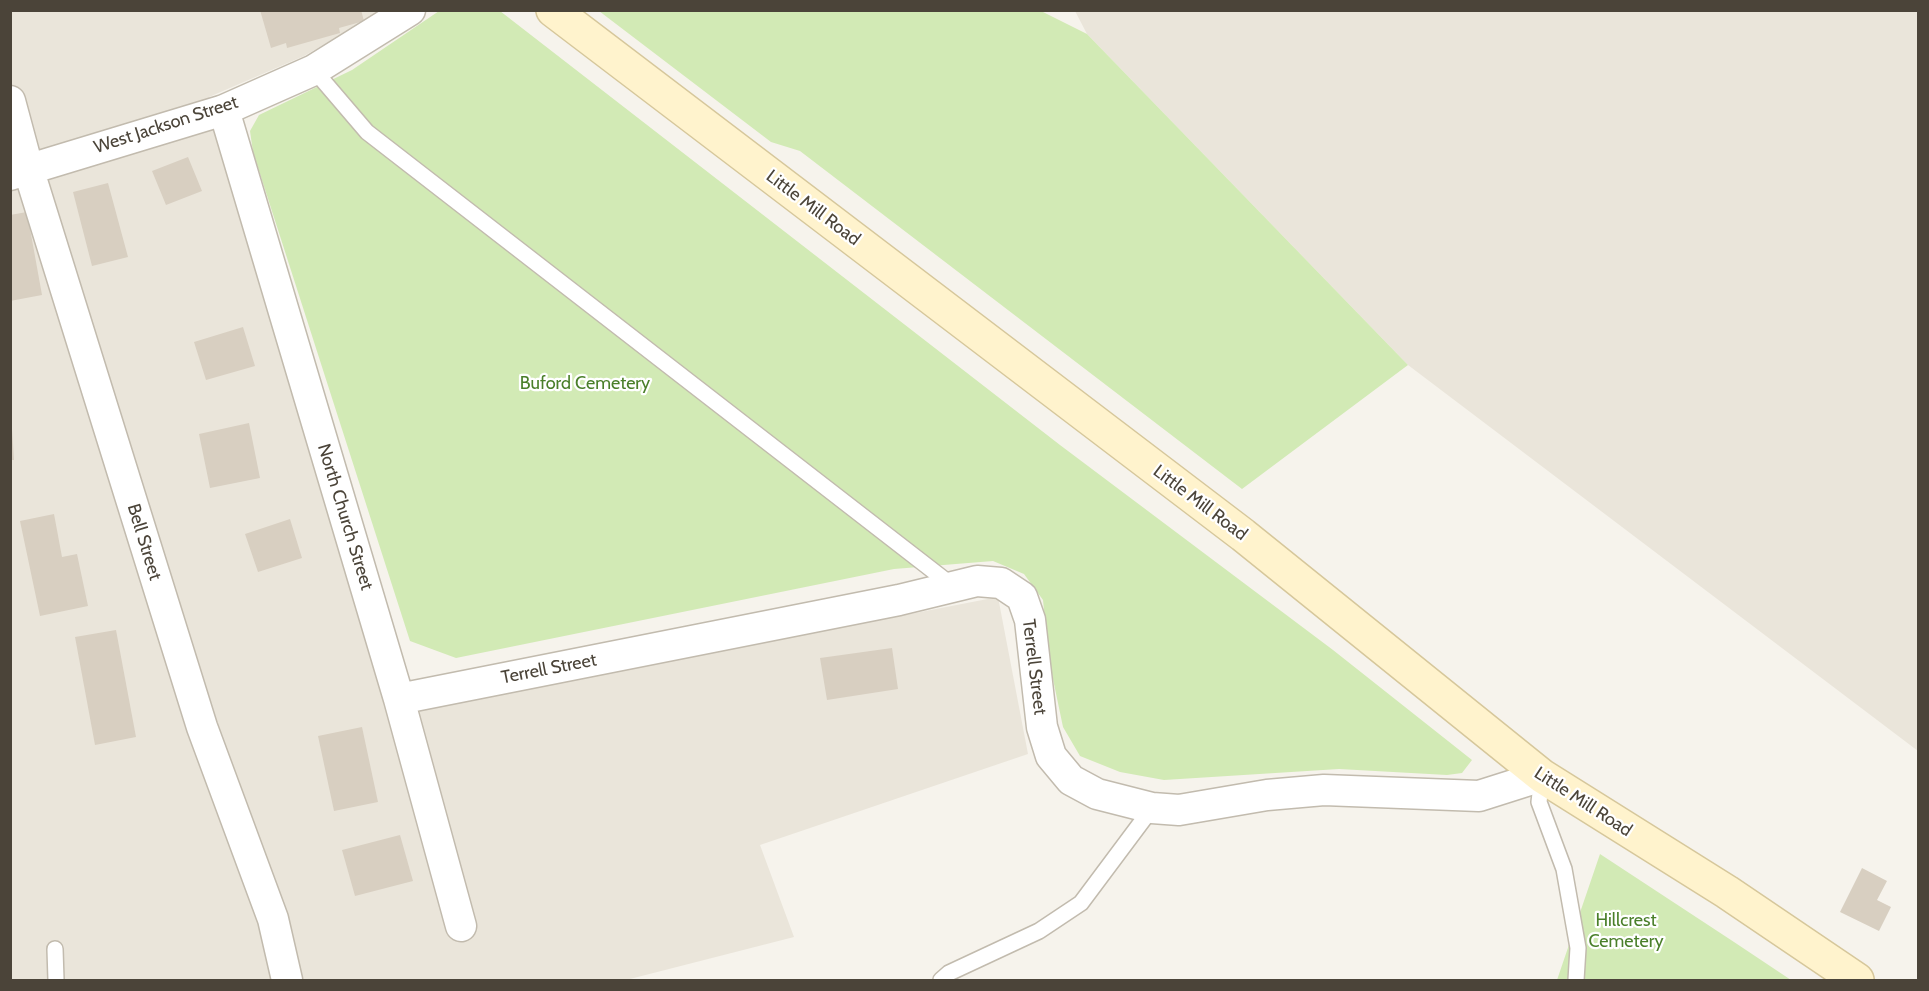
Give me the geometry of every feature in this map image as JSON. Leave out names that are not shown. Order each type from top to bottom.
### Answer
[{"type":"street","name":"West Jackson Street","points":[[19,171],[225,110],[314,70],[410,10]]},
{"type":"street","name":"Little Mill Road","points":[[553,10],[1243,535],[1542,776],[1727,892],[1857,981]]},
{"type":"street","name":"Bell Street","points":[[10,101],[19,171],[202,727],[273,919],[287,981]]},
{"type":"street","name":"North Church Street","points":[[225,110],[399,699],[461,926]]},
{"type":"street","name":"Terrell Street","points":[[399,699],[977,581],[1001,583],[1022,597],[1030,620],[1042,727],[1051,756],[1071,780],[1097,794],[1152,808],[1179,810],[1267,795],[1324,790],[1479,796],[1542,776]]},
{"type":"lane","points":[[314,70],[368,132],[954,587]]},
{"type":"lane","points":[[1542,776],[1539,802],[1564,869],[1578,948],[1576,981]]},
{"type":"lane","points":[[941,981],[949,973],[1039,931],[1081,903],[1152,808]]},
{"type":"lane","points":[[55,949],[56,981]]},
{"type":"shaded area","points":[[10,11],[383,11],[304,56],[209,97],[388,715],[998,597],[1028,754],[760,845],[794,937],[626,980],[11,980]]},
{"type":"shaded area","points":[[1075,11],[1918,11],[1918,751],[1408,365],[1087,34]]},
{"type":"green space","name":"Buford Cemetery","points":[[439,11],[500,11],[1060,445],[1333,650],[1472,760],[1462,773],[1447,775],[1339,769],[1164,780],[1120,772],[1080,756],[1063,727],[1049,660],[1043,600],[1024,574],[993,561],[894,569],[456,658],[410,641],[253,152],[250,131],[259,115],[352,70]]},
{"type":"green space","points":[[599,11],[1041,11],[1087,34],[1408,365],[1242,489],[800,151],[771,142]]},
{"type":"green space","name":"Hillcrest Cemetery","points":[[1600,854],[1734,942],[1791,980],[1557,980]]},
{"type":"building","points":[[260,10],[361,10],[364,21],[339,28],[340,33],[287,48],[286,43],[271,48]]},
{"type":"building","points":[[188,157],[202,191],[166,205],[152,171]]},
{"type":"building","points":[[108,183],[128,257],[92,266],[73,192]]},
{"type":"building","points":[[27,212],[42,295],[10,301],[10,215]]},
{"type":"building","points":[[243,327],[255,366],[206,380],[194,342]]},
{"type":"building","points":[[249,423],[260,478],[210,488],[199,434]]},
{"type":"building","points":[[10,429],[12,429],[14,460],[10,460]]},
{"type":"building","points":[[54,514],[62,557],[77,554],[88,606],[40,616],[20,521]]},
{"type":"building","points":[[290,519],[302,558],[258,572],[245,534]]},
{"type":"building","points":[[116,630],[136,737],[95,745],[75,637]]},
{"type":"building","points":[[892,648],[898,689],[827,700],[820,658]]},
{"type":"building","points":[[362,727],[378,802],[334,811],[318,736]]},
{"type":"building","points":[[400,835],[413,881],[355,896],[342,850]]},
{"type":"building","points":[[1862,868],[1887,881],[1877,900],[1891,907],[1879,931],[1840,912]]}]
